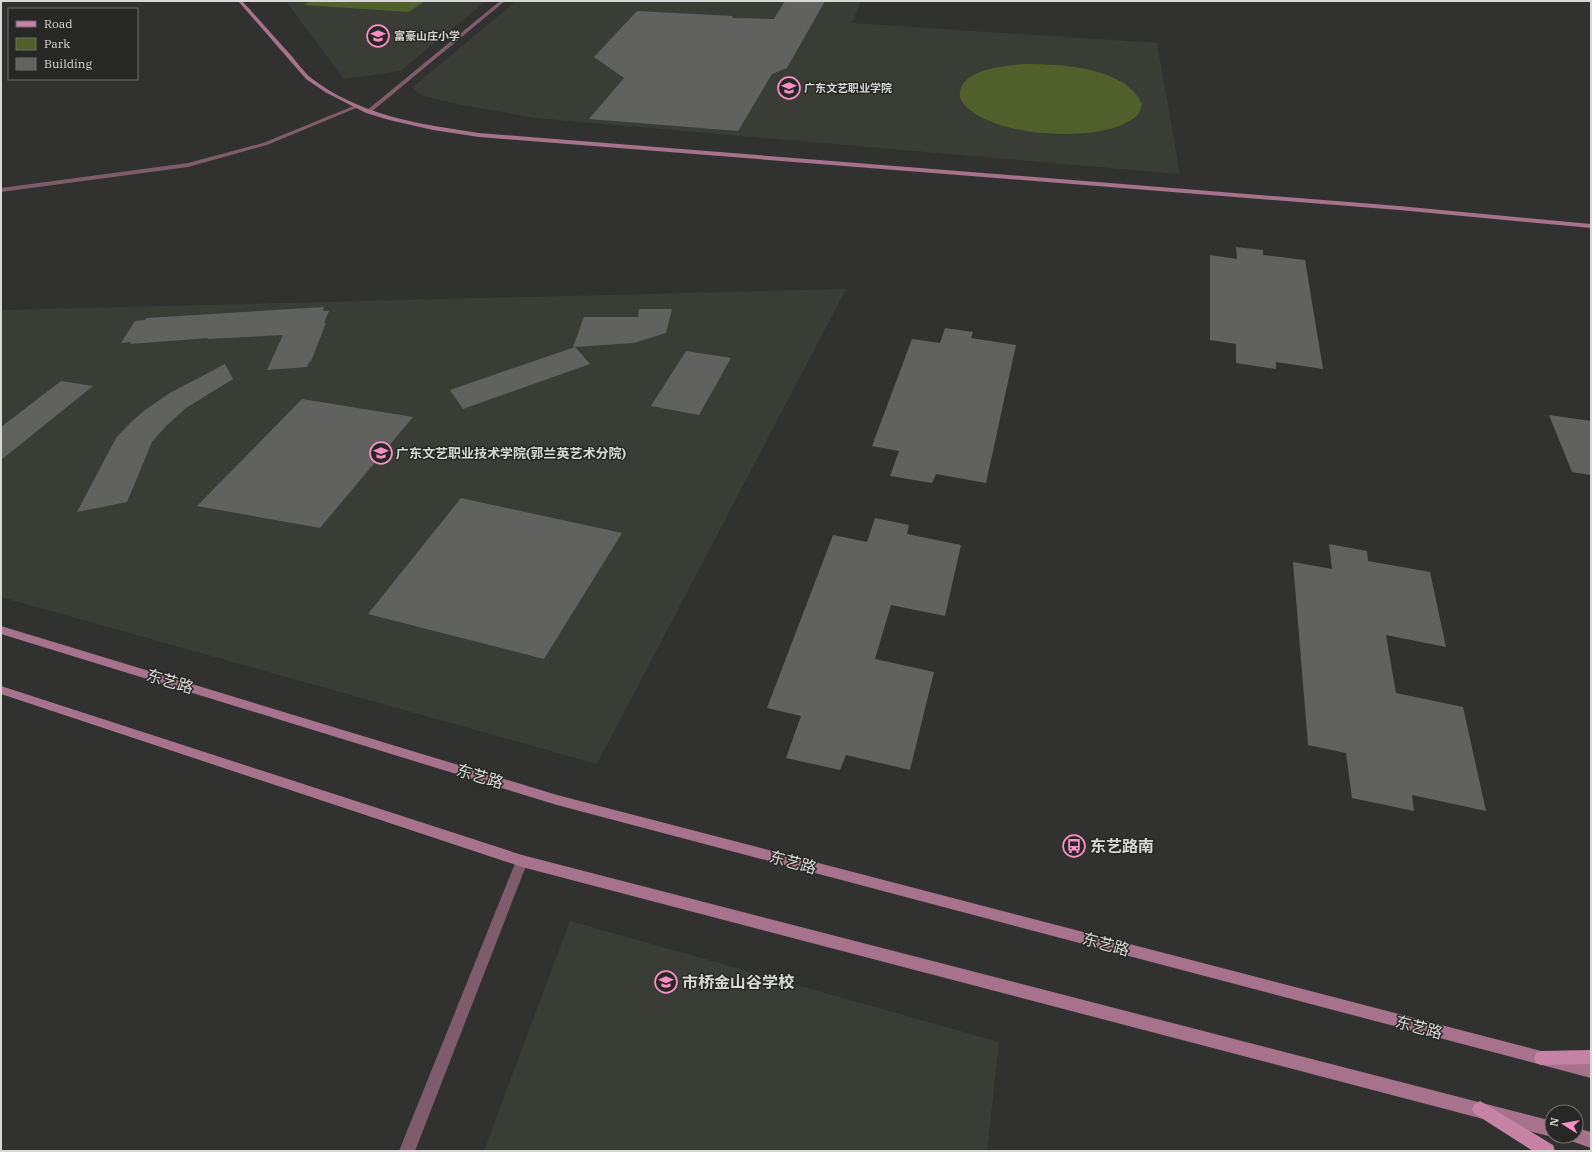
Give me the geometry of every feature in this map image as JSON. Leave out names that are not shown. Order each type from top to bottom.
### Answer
[{"type":"main road","points":[[1541,1058],[1591,1057]]},
{"type":"main road","points":[[1480,1109],[1547,1151]]},
{"type":"street","points":[[240,1],[308,78],[328,91],[368,112],[413,125],[479,135],[1391,207],[1591,226]]},
{"type":"street","points":[[368,112],[503,1]]},
{"type":"street","points":[[1,190],[188,164],[265,144],[358,106]]},
{"type":"street","name":"东艺路","points":[[1,630],[557,800],[1591,1071]]},
{"type":"street","points":[[1,690],[522,861],[1544,1127]]},
{"type":"street","points":[[407,1151],[522,861]]},
{"type":"shaded area","name":"富豪山庄小学","points":[[286,1],[486,1],[400,71],[344,79]]},
{"type":"shaded area","name":"广东文艺职业学院","points":[[516,1],[861,1],[852,23],[1157,43],[1180,174],[535,118],[461,105],[425,96],[414,90],[414,86]]},
{"type":"shaded area","name":"广东文艺职业技术学院(郭兰英艺术分院)","points":[[846,289],[597,764],[1,597],[1,310]]},
{"type":"shaded area","name":"市桥金山谷学校","points":[[570,921],[999,1042],[987,1151],[484,1151]]},
{"type":"green space","points":[[311,1],[425,1],[409,12],[304,5]]},
{"type":"green space","points":[[1023,64],[1072,67],[1106,75],[1121,82],[1133,91],[1142,104],[1140,111],[1136,117],[1122,125],[1106,130],[1088,133],[1047,133],[1006,127],[989,121],[966,107],[960,99],[960,92],[963,84],[969,78],[986,70]]},
{"type":"building","points":[[785,1],[825,1],[787,68],[772,74],[738,131],[589,119],[624,78],[594,57],[637,11],[732,16],[733,18],[774,19]]},
{"type":"building","points":[[1236,247],[1263,250],[1263,255],[1305,260],[1323,369],[1276,362],[1276,369],[1236,363],[1236,344],[1210,340],[1210,255],[1237,259]]},
{"type":"building","points":[[324,307],[323,311],[329,311],[324,323],[326,323],[311,361],[307,367],[267,370],[283,335],[207,339],[208,338],[130,344],[131,342],[121,343],[135,321],[145,320],[147,318]]},
{"type":"building","points":[[639,309],[672,309],[666,333],[634,343],[573,347],[584,317],[638,317]]},
{"type":"building","points":[[945,328],[973,332],[971,338],[1016,345],[986,483],[936,474],[932,483],[890,476],[899,451],[872,446],[912,339],[940,343]]},
{"type":"building","points":[[575,347],[590,364],[463,409],[450,390]]},
{"type":"building","points":[[686,351],[731,358],[699,415],[651,406]]},
{"type":"building","points":[[225,364],[233,379],[186,408],[166,426],[152,442],[127,502],[77,512],[116,438],[130,423],[145,410],[170,393]]},
{"type":"building","points":[[61,381],[93,386],[1,460],[1,427]]},
{"type":"building","points":[[302,399],[413,417],[320,528],[197,506]]},
{"type":"building","points":[[1549,415],[1591,421],[1591,475],[1572,472]]},
{"type":"building","points":[[461,498],[622,533],[544,659],[368,614]]},
{"type":"building","points":[[875,518],[909,525],[907,534],[961,545],[945,616],[891,605],[875,659],[934,672],[910,770],[846,755],[840,770],[786,758],[801,716],[767,708],[833,535],[867,542]]},
{"type":"building","points":[[1329,544],[1367,551],[1368,561],[1430,572],[1446,647],[1386,635],[1396,693],[1463,707],[1486,811],[1412,795],[1414,811],[1352,798],[1346,753],[1308,745],[1293,562],[1332,569]]},
{"type":"place","name":"富豪山庄小学","points":[[378,36]]},
{"type":"place","name":"广东文艺职业学院","points":[[789,88]]},
{"type":"place","name":"广东文艺职业技术学院(郭兰英艺术分院)","points":[[381,453]]},
{"type":"place","name":"东艺路南","points":[[1074,846]]},
{"type":"place","name":"市桥金山谷学校","points":[[666,982]]}]
